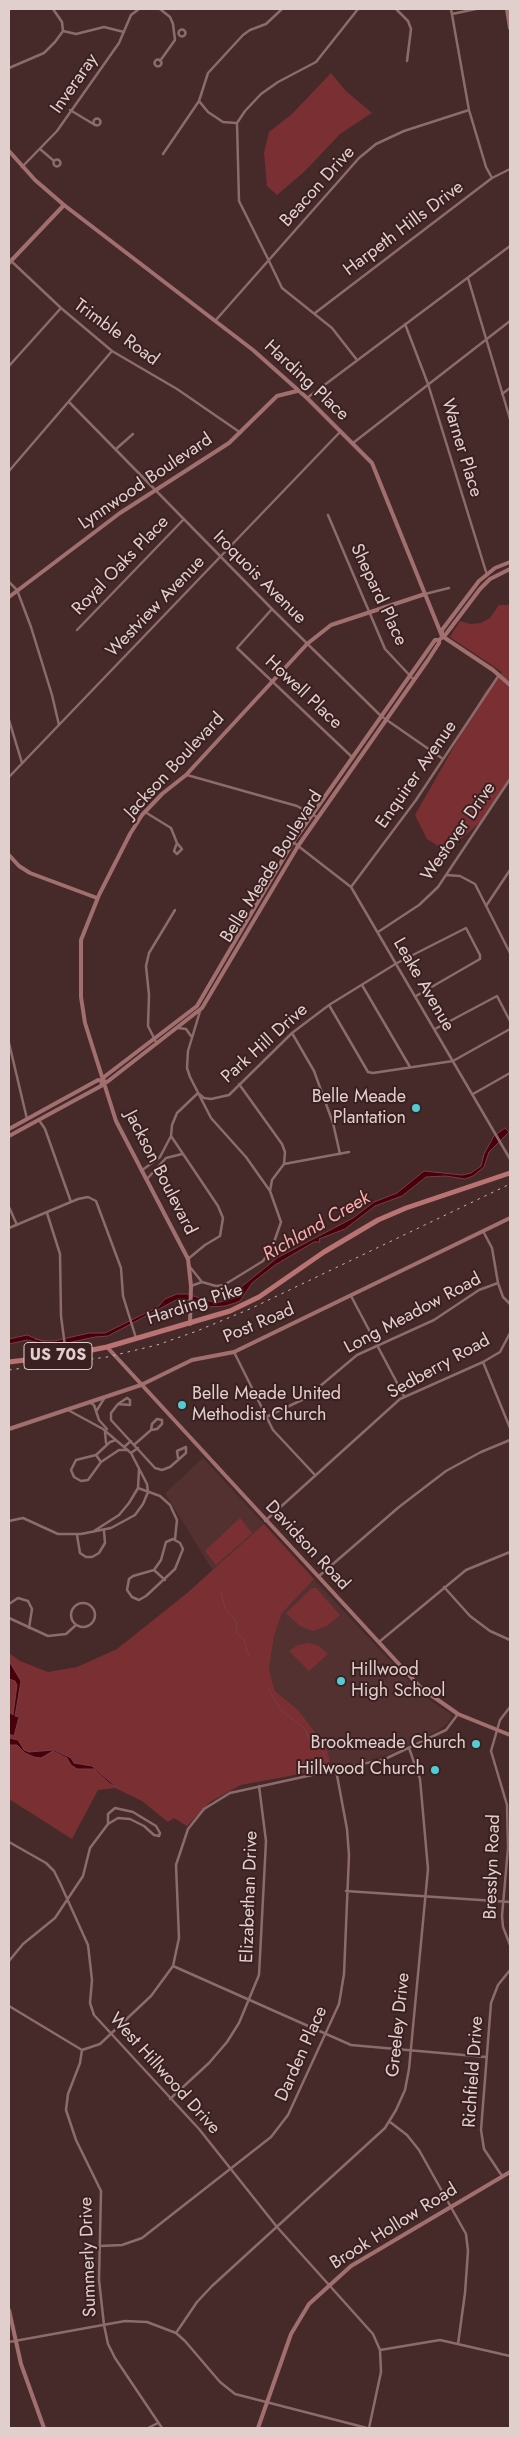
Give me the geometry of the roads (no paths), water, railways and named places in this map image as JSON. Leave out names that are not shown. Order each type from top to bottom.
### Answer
[{"type":"main road","name":"Harding Pike","points":[[9,1362],[67,1356],[107,1347],[190,1324],[244,1306],[347,1237],[378,1220],[406,1208],[510,1173]]},
{"type":"street","points":[[9,68],[44,53],[56,42],[62,31],[58,13],[53,9]]},
{"type":"street","name":"Inveraray","points":[[22,166],[58,131],[70,110],[119,43],[131,15],[139,9]]},
{"type":"street","points":[[160,9],[170,17],[175,33],[172,46],[160,61]]},
{"type":"street","points":[[162,154],[199,101],[208,73],[243,35],[266,24],[282,9]]},
{"type":"street","points":[[357,360],[332,328],[282,288],[239,201],[237,123],[260,94],[316,62],[358,9]]},
{"type":"street","points":[[396,9],[408,21],[411,29],[407,61]]},
{"type":"street","points":[[452,9],[469,110],[486,167],[492,178]]},
{"type":"street","points":[[452,14],[476,9]]},
{"type":"street","points":[[507,9],[510,28]]},
{"type":"street","points":[[62,31],[76,34],[104,27],[124,32]]},
{"type":"street","points":[[199,101],[208,112],[223,122],[237,123]]},
{"type":"street","points":[[70,110],[95,124]]},
{"type":"street","name":"Beacon Drive","points":[[214,322],[359,158],[376,144],[404,131],[469,110]]},
{"type":"street","points":[[40,149],[54,161]]},
{"type":"street","name":"Harding Place","points":[[9,150],[22,166],[64,205],[214,322],[253,350],[307,398],[372,463],[442,636]]},
{"type":"street","name":"Harpeth Hills Drive","points":[[315,313],[492,178],[510,169]]},
{"type":"street","points":[[9,261],[64,205]]},
{"type":"street","points":[[307,398],[510,246]]},
{"type":"street","name":"Trimble Road","points":[[9,261],[112,351],[176,389],[241,433]]},
{"type":"street","points":[[468,278],[510,419]]},
{"type":"street","points":[[9,366],[61,308]]},
{"type":"street","points":[[353,444],[510,321]]},
{"type":"street","name":"Warner Place","points":[[405,324],[428,384],[486,574],[490,579]]},
{"type":"street","points":[[9,471],[112,351]]},
{"type":"street","points":[[502,394],[510,388]]},
{"type":"street","name":"Lynnwood Boulevard","points":[[9,597],[120,512],[241,433],[275,397],[286,392],[297,391]]},
{"type":"street","name":"Iroquois Avenue","points":[[69,402],[272,609],[386,720],[443,759]]},
{"type":"street","name":"Westview Avenue","points":[[9,777],[341,432]]},
{"type":"street","points":[[116,449],[133,434]]},
{"type":"street","name":"Shepard Place","points":[[328,515],[385,648],[409,677],[414,680]]},
{"type":"street","name":"Royal Oaks Place","points":[[77,630],[184,519]]},
{"type":"street","name":"Belle Meade Boulevard","points":[[442,636],[442,630],[486,574],[510,562]]},
{"type":"street","name":"Belle Meade Boulevard","points":[[9,1136],[101,1086],[104,1077],[200,1007],[298,846],[414,680],[439,643],[439,640],[446,634],[480,589],[490,579],[510,569]]},
{"type":"street","points":[[9,582],[17,590],[43,660],[59,725]]},
{"type":"street","name":"Jackson Boulevard","points":[[190,1324],[191,1286],[188,1259],[116,1121],[85,1023],[81,997],[81,940],[97,898],[130,834],[145,812],[162,794],[186,775],[307,644],[331,624],[449,588]]},
{"type":"street","name":"Howell Place","points":[[272,609],[236,648],[352,757]]},
{"type":"street","points":[[442,636],[499,675],[510,685]]},
{"type":"street","name":"Belle Meade Boulevard","points":[[200,1007],[255,906],[293,842],[435,640],[439,640]]},
{"type":"street","name":"Enquirer Avenue","points":[[352,886],[384,845],[499,675]]},
{"type":"street","points":[[9,720],[22,763]]},
{"type":"street","points":[[352,757],[357,760]]},
{"type":"street","points":[[186,775],[282,801],[318,817]]},
{"type":"street","name":"Westover Drive","points":[[378,932],[418,905],[438,887],[510,779]]},
{"type":"street","points":[[145,812],[172,828],[177,843]]},
{"type":"street","name":"Leake Avenue","points":[[293,842],[352,886],[510,1159]]},
{"type":"street","points":[[9,855],[19,866],[30,873],[97,898]]},
{"type":"street","points":[[486,906],[510,870]]},
{"type":"street","points":[[446,875],[460,876],[469,879],[475,884],[510,953]]},
{"type":"street","points":[[264,892],[269,894]]},
{"type":"street","points":[[255,906],[260,909]]},
{"type":"street","points":[[157,1044],[148,1022],[149,996],[146,966],[150,954],[175,910]]},
{"type":"street","name":"Park Hill Drive","points":[[198,1093],[204,1098],[220,1098],[229,1095],[292,1033],[329,1005],[397,963],[466,928],[480,955],[480,959],[416,996]]},
{"type":"street","points":[[362,985],[410,1067]]},
{"type":"street","points":[[435,1029],[497,996],[510,1020]]},
{"type":"street","points":[[329,1005],[368,1072],[453,1061],[510,1030]]},
{"type":"street","points":[[190,1267],[202,1282],[216,1286],[224,1285],[255,1266],[269,1253],[277,1238],[281,1222],[270,1191],[246,1157],[211,1118],[187,1068],[192,1036],[200,1007]]},
{"type":"street","points":[[175,1026],[184,1028],[192,1036]]},
{"type":"street","name":"Belle Meade Boulevard","points":[[9,1129],[98,1080],[107,1082],[157,1044],[175,1026]]},
{"type":"street","points":[[292,1033],[314,1071],[333,1123],[340,1154]]},
{"type":"street","points":[[9,1043],[27,1119],[32,1123]]},
{"type":"street","points":[[132,1056],[136,1060]]},
{"type":"street","points":[[473,1094],[510,1073]]},
{"type":"street","points":[[239,1084],[282,1144],[285,1152],[284,1164],[272,1180],[270,1191]]},
{"type":"street","points":[[142,1171],[160,1157],[171,1136],[174,1117],[198,1093]]},
{"type":"street","points":[[36,1114],[45,1129],[71,1202]]},
{"type":"street","points":[[171,1136],[218,1206],[223,1218],[220,1236],[188,1259]]},
{"type":"street","points":[[284,1164],[349,1152]]},
{"type":"street","points":[[147,1179],[166,1158],[182,1154]]},
{"type":"street","points":[[9,1228],[71,1202],[92,1198],[100,1207],[121,1268],[123,1296],[137,1338]]},
{"type":"street","points":[[9,1207],[17,1225]]},
{"type":"street","points":[[47,1213],[60,1254],[61,1316],[67,1356]]},
{"type":"street","name":"Post Road","points":[[9,1429],[141,1385],[192,1360],[234,1352],[510,1218]]},
{"type":"street","points":[[483,1231],[492,1248],[498,1284],[503,1297],[510,1304]]},
{"type":"street","points":[[191,1286],[202,1282]]},
{"type":"street","name":"Long Meadow Road","points":[[266,1417],[306,1398],[355,1356],[434,1320],[479,1290],[498,1284]]},
{"type":"street","points":[[351,1296],[404,1396]]},
{"type":"street","name":"Sedberry Road","points":[[265,1521],[404,1396],[483,1362],[500,1352],[510,1333]]},
{"type":"street","name":"Davidson Road","points":[[107,1347],[265,1521],[421,1688],[458,1714],[510,1735]]},
{"type":"street","points":[[234,1352],[273,1430],[315,1476]]},
{"type":"street","points":[[483,1362],[510,1428]]},
{"type":"street","points":[[97,1410],[106,1397]]},
{"type":"street","points":[[118,1404],[130,1405],[131,1403],[127,1398],[118,1404],[112,1412],[112,1420],[157,1470],[168,1468],[186,1453],[186,1447],[177,1451],[178,1458]]},
{"type":"street","points":[[9,1521],[23,1518],[58,1534],[77,1534],[104,1531],[138,1512],[148,1492],[145,1477],[131,1453],[112,1435],[98,1416],[97,1410],[89,1402]]},
{"type":"street","points":[[78,1414],[80,1405]]},
{"type":"street","points":[[66,1409],[78,1414],[112,1435]]},
{"type":"street","points":[[90,1422],[98,1416]]},
{"type":"street","points":[[135,1444],[151,1430],[157,1429],[162,1424],[162,1420],[157,1419],[152,1424],[151,1430]]},
{"type":"street","points":[[103,1429],[106,1434],[106,1445]]},
{"type":"street","points":[[318,1577],[399,1507],[446,1471],[481,1452],[510,1440]]},
{"type":"street","points":[[118,1441],[106,1445],[96,1454],[74,1462],[71,1470],[74,1477],[81,1481],[90,1479],[101,1462],[119,1450],[127,1450]]},
{"type":"street","points":[[118,1441],[119,1450]]},
{"type":"street","points":[[124,1447],[131,1441]]},
{"type":"street","points":[[131,1453],[138,1448]]},
{"type":"street","points":[[96,1454],[101,1462]]},
{"type":"street","points":[[90,1532],[119,1515],[138,1488],[139,1467]]},
{"type":"street","points":[[138,1488],[160,1496],[172,1508],[177,1524],[175,1539]]},
{"type":"street","points":[[77,1534],[80,1553],[86,1557],[92,1557],[99,1553],[105,1543],[104,1531]]},
{"type":"street","points":[[175,1539],[182,1546],[182,1557],[175,1570],[142,1598],[135,1599],[130,1595],[126,1586],[130,1578],[154,1570],[161,1560],[166,1542],[175,1539]]},
{"type":"street","points":[[378,1643],[466,1570],[510,1552]]},
{"type":"street","points":[[154,1570],[165,1580]]},
{"type":"street","points":[[444,1587],[470,1616],[490,1631],[510,1640]]},
{"type":"street","points":[[9,1604],[18,1598],[27,1600],[31,1607],[29,1628]]},
{"type":"street","points":[[79,1603],[89,1605],[95,1613],[92,1623],[84,1628],[76,1625],[71,1618],[73,1609],[79,1603]]},
{"type":"street","points":[[19,1621],[30,1617]]},
{"type":"street","points":[[9,1618],[19,1621],[40,1634],[55,1636],[72,1630],[76,1625]]},
{"type":"street","name":"Bresslyn Road","points":[[510,1707],[497,1729],[491,1751],[507,1805],[509,1824],[503,1927],[510,1945]]},
{"type":"street","points":[[9,2006],[82,2050],[100,2044],[153,1994],[173,1966],[179,1938],[176,1865],[188,1829],[197,1816],[212,1803],[230,1793],[385,1759],[446,1730],[458,1714]]},
{"type":"street","name":"Greeley Drive","points":[[176,2333],[206,2292],[390,2122],[405,2090],[411,2051],[428,1869],[420,1779],[409,1748]]},
{"type":"street","name":"Darden Place","points":[[100,2246],[122,2246],[142,2238],[271,2137],[288,2115],[338,2004],[344,1974],[349,1855],[347,1829],[336,1770]]},
{"type":"street","name":"Elizabethan Drive","points":[[170,2099],[219,2053],[239,2023],[261,1969],[266,1841],[259,1786]]},
{"type":"street","points":[[9,1960],[23,1944],[55,1918],[83,1876],[90,1848],[108,1824],[118,1818],[130,1819],[144,1826],[154,1836],[159,1836],[160,1833],[156,1826],[132,1812],[115,1808],[108,1814],[108,1824]]},
{"type":"street","points":[[130,1819],[132,1812]]},
{"type":"street","name":"West Hillwood Drive","points":[[9,1842],[50,1867],[68,1898],[90,1952],[92,1980],[90,2003],[94,2015],[170,2099],[200,2129],[230,2170],[277,2226],[366,2324],[380,2350]]},
{"type":"street","points":[[346,1891],[510,1902]]},
{"type":"street","points":[[173,1966],[357,2046],[486,2057]]},
{"type":"street","name":"Richfield Drive","points":[[502,2177],[484,2149],[480,2130],[491,2003],[498,1985],[510,1970]]},
{"type":"street","name":"Summerly Drive","points":[[82,2050],[80,2063],[68,2094],[66,2110],[76,2140],[101,2191],[100,2303],[108,2344],[115,2358],[162,2428]]},
{"type":"street","points":[[390,2122],[407,2135],[419,2150],[464,2228],[468,2245],[464,2314],[458,2344]]},
{"type":"street","name":"Brook Hollow Road","points":[[258,2428],[265,2403],[295,2325],[309,2304],[351,2266],[510,2172]]},
{"type":"street","points":[[9,2310],[21,2364],[44,2428]]},
{"type":"street","points":[[9,2342],[126,2321],[146,2322],[176,2333],[194,2349],[228,2389],[240,2396],[368,2428],[381,2372],[380,2350],[435,2339],[510,2356]]},
{"type":"street","points":[[148,2428],[158,2423]]},
{"type":"waterway","name":"Richland Creek","points":[[35,1339],[45,1341]]},
{"type":"waterway","points":[[221,1593],[225,1608],[237,1623],[236,1632],[244,1640],[249,1657]]},
{"type":"waterway","points":[[267,1687],[281,1710],[305,1729],[310,1740],[322,1751],[329,1764]]},
{"type":"railway","points":[[9,1370],[107,1357],[157,1345],[197,1331],[252,1308],[510,1184]]},
{"type":"place","name":"Belle Meade Plantation","points":[[416,1108]]},
{"type":"place","name":"Belle Meade United Methodist Church","points":[[182,1405]]},
{"type":"place","name":"Hillwood High School","points":[[341,1681]]},
{"type":"place","name":"Brookmeade Church","points":[[476,1744]]},
{"type":"place","name":"Hillwood Church","points":[[435,1770]]}]
